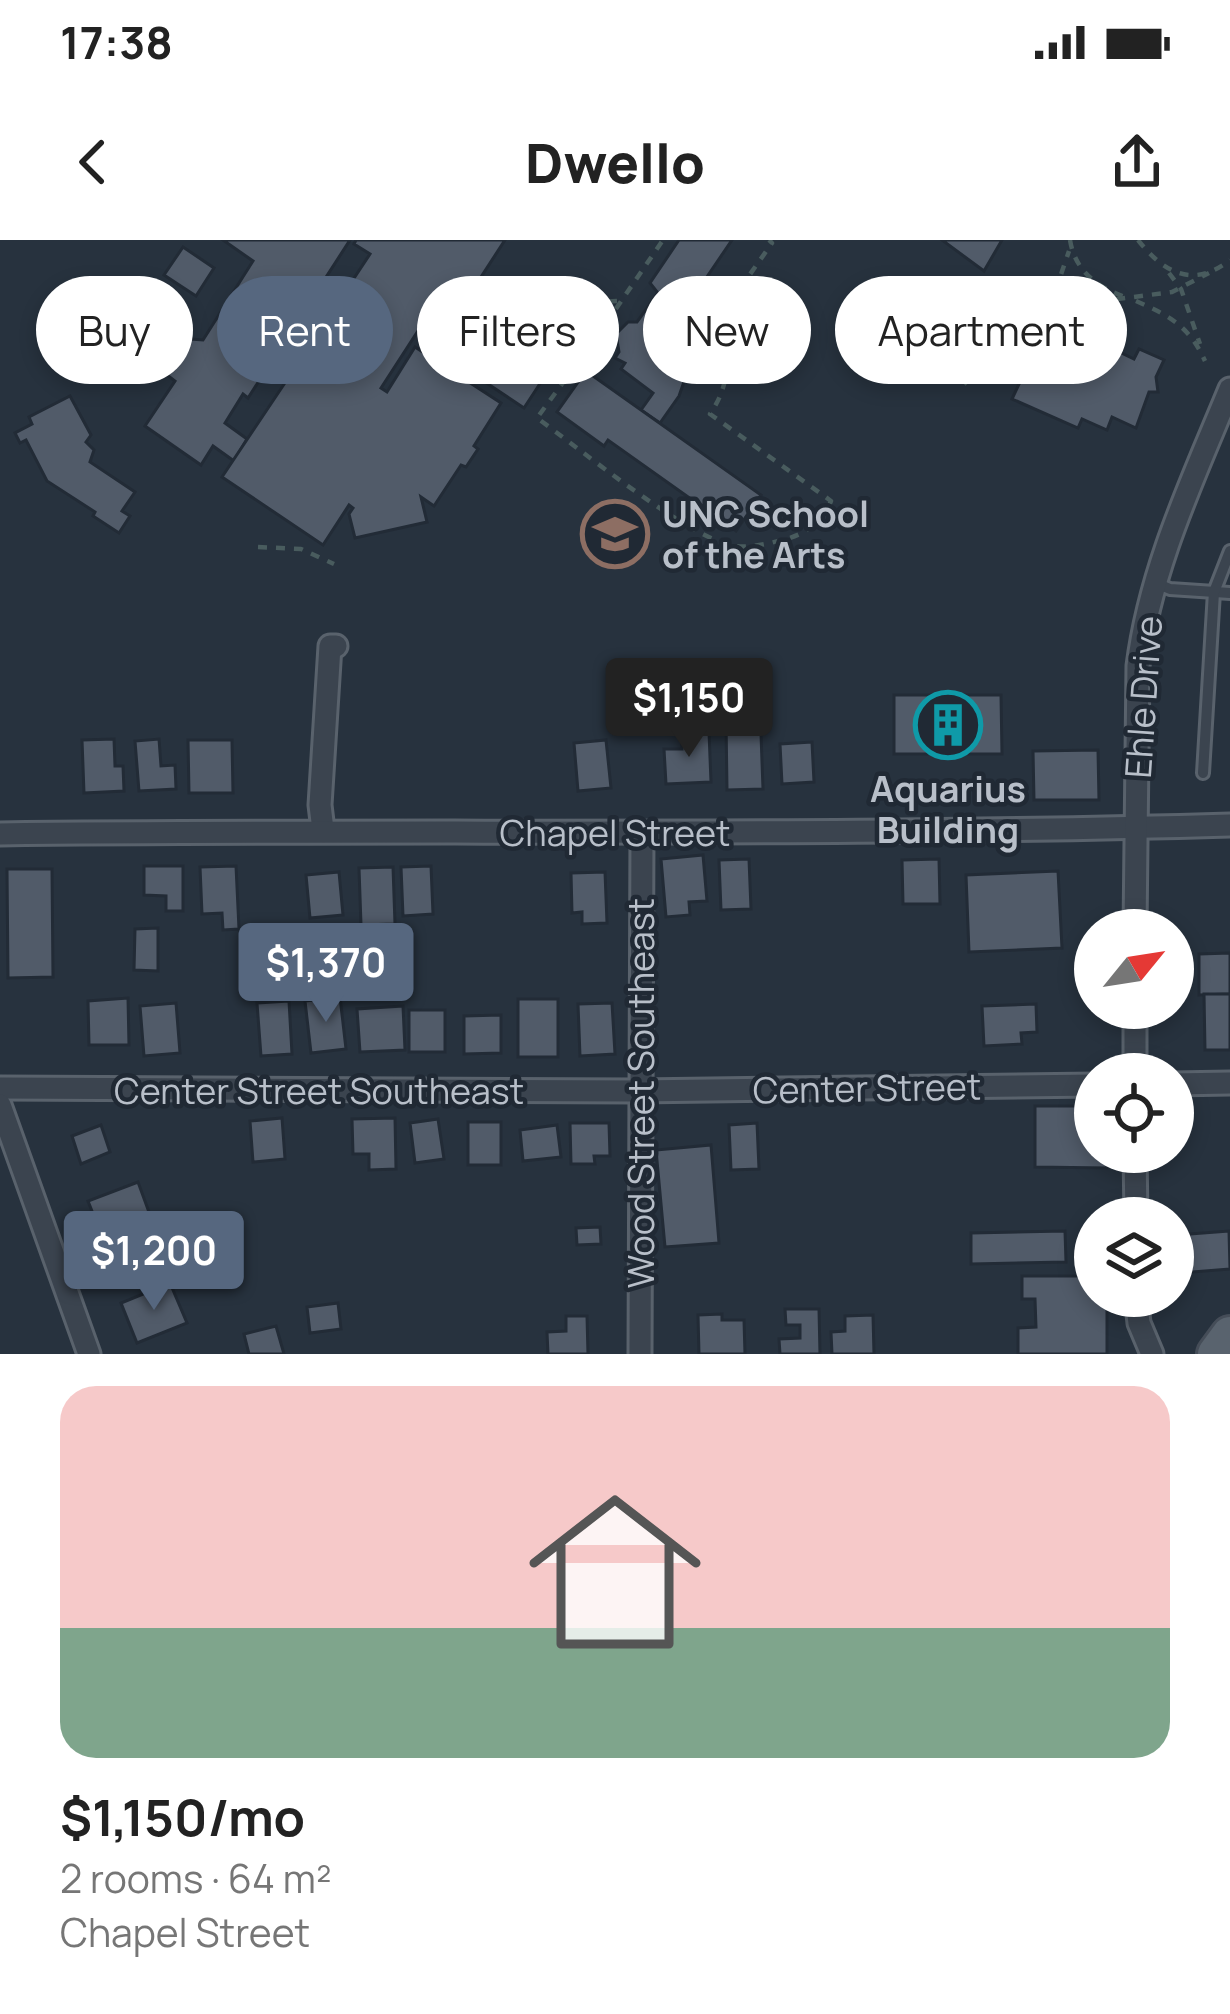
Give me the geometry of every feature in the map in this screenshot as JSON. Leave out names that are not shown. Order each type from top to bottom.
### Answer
[{"type":"main road","points":[[1216,1354],[1230,1335]]},
{"type":"street","name":"Ehle Drive","points":[[1135,909],[1138,666],[1153,581],[1230,389]]},
{"type":"street","points":[[323,830],[326,690],[330,646],[336,646]]},
{"type":"street","name":"Chapel Street","points":[[0,834],[642,833],[1230,825]]},
{"type":"street","name":"Wood Street Southeast","points":[[640,1354],[642,833]]},
{"type":"street","points":[[1194,1084],[1230,1083]]},
{"type":"street","name":"Center Street","points":[[638,1091],[1074,1084]]},
{"type":"street","name":"Center Street Southeast","points":[[0,1088],[638,1091]]},
{"type":"street","points":[[0,1105],[89,1354]]},
{"type":"street","points":[[1138,1317],[1152,1354]]},
{"type":"lane","points":[[1203,773],[1214,592],[1230,551]]},
{"type":"lane","points":[[1153,581],[1170,589],[1230,593]]},
{"type":"path","points":[[619,304],[662,240]]},
{"type":"path","points":[[562,384],[537,418],[707,536],[746,547],[804,533],[817,524],[831,501],[710,414],[727,381],[727,337],[719,317],[772,243],[769,240]]},
{"type":"path","points":[[1070,243],[1088,277],[1106,290],[1180,322],[1205,361],[1181,289],[1138,240]]},
{"type":"path","points":[[1060,276],[1070,243]]},
{"type":"path","points":[[1127,300],[1181,289],[1230,260]]},
{"type":"path","points":[[1166,269],[1189,277],[1209,273]]},
{"type":"path","points":[[258,547],[301,550],[334,564]]},
{"type":"building","points":[[223,240],[350,240],[327,276],[244,276],[253,261]]},
{"type":"building","points":[[356,240],[505,240],[482,276],[417,276],[417,332],[393,369],[393,276],[355,276],[370,254],[354,244]]},
{"type":"building","points":[[679,240],[732,240],[708,276],[655,276]]},
{"type":"building","points":[[942,240],[1002,240],[984,271]]},
{"type":"building","points":[[183,247],[214,268],[196,296],[193,276],[164,275]]},
{"type":"building","points":[[643,314],[643,384],[683,384],[660,423],[641,410],[653,393],[621,369],[625,363],[619,360],[619,331],[628,322],[637,322]]},
{"type":"building","points":[[217,318],[217,384],[257,384],[248,398],[243,394],[225,423],[247,439],[234,461],[213,446],[201,465],[145,426],[173,384],[193,384],[193,339],[203,340]]},
{"type":"building","points":[[415,347],[417,384],[472,384],[501,403],[474,446],[478,449],[466,467],[461,465],[434,506],[421,497],[427,522],[355,538],[349,505],[323,545],[222,477],[284,384],[384,384],[381,388],[387,392]]},
{"type":"building","points":[[1139,349],[1164,360],[1156,377],[1158,392],[1149,392],[1136,428],[1112,417],[1107,430],[1082,419],[1078,428],[1012,399],[1019,384],[1127,384],[1127,356],[1134,359]]},
{"type":"building","points":[[488,384],[540,384],[524,408]]},
{"type":"building","points":[[577,384],[604,384],[761,495],[736,531],[608,440],[604,446],[557,412]]},
{"type":"building","points":[[70,396],[91,435],[86,442],[94,450],[90,462],[135,492],[122,511],[130,516],[119,533],[47,481],[26,440],[20,443],[15,433],[32,424],[29,417]]},
{"type":"building","name":"Aquarius Building","points":[[894,695],[1001,695],[1002,754],[894,754]]},
{"type":"building","points":[[726,720],[741,720],[741,734],[761,734],[763,789],[727,790]]},
{"type":"building","points":[[709,732],[711,782],[666,784],[664,749],[682,749],[681,733]]},
{"type":"building","points":[[114,739],[115,766],[123,766],[124,791],[84,793],[82,740]]},
{"type":"building","points":[[159,739],[161,766],[175,765],[176,789],[139,791],[135,741]]},
{"type":"building","points":[[188,740],[232,740],[233,793],[189,793]]},
{"type":"building","points":[[606,740],[611,788],[578,791],[574,743]]},
{"type":"building","points":[[812,742],[814,782],[782,784],[780,744]]},
{"type":"building","points":[[1098,750],[1099,800],[1034,800],[1033,751]]},
{"type":"building","points":[[703,855],[707,901],[689,902],[690,915],[666,917],[661,859]]},
{"type":"building","points":[[749,859],[751,909],[721,910],[719,860]]},
{"type":"building","points":[[939,859],[940,904],[903,904],[902,860]]},
{"type":"building","points":[[144,866],[183,866],[183,911],[166,911],[166,896],[144,895]]},
{"type":"building","points":[[236,866],[239,929],[223,930],[222,913],[202,914],[200,867]]},
{"type":"building","points":[[431,866],[433,914],[403,916],[401,867]]},
{"type":"building","points":[[393,867],[395,924],[361,925],[359,868]]},
{"type":"building","points":[[7,869],[52,869],[53,977],[8,978]]},
{"type":"building","points":[[1058,871],[1062,948],[969,952],[966,875]]},
{"type":"building","points":[[339,872],[343,915],[310,918],[306,875]]},
{"type":"building","points":[[605,872],[607,923],[582,924],[582,912],[572,913],[571,873]]},
{"type":"building","points":[[158,928],[158,971],[134,970],[135,929]]},
{"type":"building","points":[[1230,953],[1230,994],[1199,995],[1199,954]]},
{"type":"building","points":[[1204,994],[1230,994],[1230,1050],[1205,1050]]},
{"type":"building","points":[[340,997],[346,1049],[311,1053],[305,1001]]},
{"type":"building","points":[[128,998],[129,1045],[89,1045],[88,1001]]},
{"type":"building","points":[[518,999],[558,999],[558,1057],[518,1057]]},
{"type":"building","points":[[289,1001],[292,1054],[261,1056],[257,1003]]},
{"type":"building","points":[[176,1003],[180,1053],[144,1056],[140,1006]]},
{"type":"building","points":[[612,1003],[615,1054],[580,1056],[578,1004]]},
{"type":"building","points":[[1036,1004],[1037,1032],[1021,1033],[1022,1044],[984,1046],[982,1006]]},
{"type":"building","points":[[403,1006],[405,1050],[360,1052],[357,1009]]},
{"type":"building","points":[[409,1010],[445,1010],[445,1052],[409,1052]]},
{"type":"building","points":[[501,1015],[501,1053],[464,1054],[464,1016]]},
{"type":"building","points":[[1035,1106],[1074,1106],[1074,1168],[1035,1167]]},
{"type":"building","points":[[282,1118],[285,1159],[253,1162],[250,1121]]},
{"type":"building","points":[[395,1118],[396,1169],[369,1170],[369,1154],[353,1154],[352,1119]]},
{"type":"building","points":[[438,1119],[444,1159],[415,1163],[410,1123]]},
{"type":"building","points":[[468,1122],[501,1122],[501,1165],[468,1165]]},
{"type":"building","points":[[570,1123],[609,1123],[610,1156],[594,1156],[595,1164],[571,1164]]},
{"type":"building","points":[[757,1123],[759,1169],[731,1170],[729,1125]]},
{"type":"building","points":[[101,1125],[110,1152],[81,1164],[72,1136]]},
{"type":"building","points":[[557,1125],[561,1157],[523,1161],[520,1130]]},
{"type":"building","points":[[711,1145],[719,1243],[665,1247],[656,1150]]},
{"type":"building","points":[[138,1182],[150,1215],[101,1234],[88,1201]]},
{"type":"building","points":[[600,1227],[601,1244],[577,1245],[576,1228]]},
{"type":"building","points":[[159,1231],[171,1264],[118,1284],[105,1250]]},
{"type":"building","points":[[1065,1231],[1066,1262],[971,1264],[971,1233]]},
{"type":"building","points":[[1229,1231],[1230,1269],[1194,1272],[1194,1234]]},
{"type":"building","points":[[1022,1276],[1074,1276],[1074,1317],[1107,1317],[1107,1354],[1018,1354],[1018,1328],[1036,1327],[1035,1299],[1022,1299]]},
{"type":"building","points":[[170,1283],[187,1323],[137,1343],[121,1303]]},
{"type":"building","points":[[338,1303],[341,1329],[310,1333],[307,1307]]},
{"type":"building","points":[[785,1309],[819,1309],[820,1354],[780,1354],[779,1339],[800,1338],[800,1325],[786,1325]]},
{"type":"building","points":[[722,1314],[722,1320],[744,1320],[745,1354],[699,1354],[698,1315]]},
{"type":"building","points":[[873,1315],[874,1354],[832,1354],[831,1332],[845,1331],[845,1316]]},
{"type":"building","points":[[566,1316],[587,1316],[588,1354],[548,1354],[547,1332],[566,1331]]},
{"type":"building","points":[[276,1326],[284,1354],[249,1354],[244,1334]]},
{"type":"place","name":"UNC School of the Arts","points":[[615,534]]},
{"type":"place","name":"Aquarius Building","points":[[948,725]]}]
